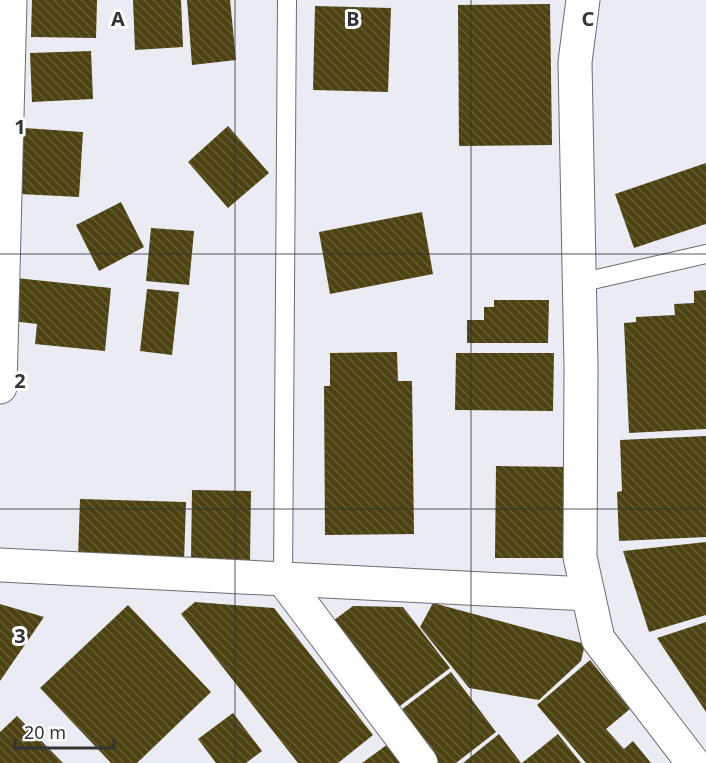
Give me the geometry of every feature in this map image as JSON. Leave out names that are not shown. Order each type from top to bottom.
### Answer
[{"type":"street","points":[[0,387],[10,0]]},
{"type":"street","points":[[583,0],[575,62],[580,557],[598,639],[693,763]]},
{"type":"street","points":[[0,565],[588,594]]},
{"type":"street","points":[[283,579],[421,763]]},
{"type":"lane","points":[[283,579],[287,0]]},
{"type":"lane","points":[[579,283],[706,254]]},
{"type":"building","points":[[32,0],[97,0],[96,38],[31,37]]},
{"type":"building","points":[[133,0],[181,0],[183,47],[135,50]]},
{"type":"building","points":[[187,0],[230,0],[236,60],[192,65]]},
{"type":"building","points":[[550,4],[552,145],[459,146],[458,5]]},
{"type":"building","points":[[315,6],[391,8],[388,92],[313,90]]},
{"type":"building","points":[[91,51],[93,99],[32,102],[30,53]]},
{"type":"building","points":[[228,126],[269,173],[228,208],[188,162]]},
{"type":"building","points":[[24,128],[83,132],[79,197],[20,194]]},
{"type":"building","points":[[706,163],[706,224],[634,248],[615,194]]},
{"type":"building","points":[[121,202],[144,247],[99,271],[76,225]]},
{"type":"building","points":[[422,212],[433,274],[330,294],[319,232]]},
{"type":"building","points":[[151,228],[194,231],[189,285],[146,281]]},
{"type":"building","points":[[16,278],[111,288],[105,351],[35,344],[37,324],[12,321]]},
{"type":"building","points":[[147,289],[179,292],[172,355],[140,351]]},
{"type":"building","points":[[706,290],[706,429],[629,433],[624,323],[636,322],[636,317],[675,315],[674,304],[694,303],[694,291]]},
{"type":"building","points":[[494,300],[549,300],[548,343],[467,343],[467,320],[484,320],[484,307],[494,307]]},
{"type":"building","points":[[397,352],[398,381],[412,381],[414,534],[325,535],[324,386],[330,386],[330,353]]},
{"type":"building","points":[[456,353],[554,353],[553,411],[455,410]]},
{"type":"building","points":[[706,436],[706,537],[619,541],[617,492],[622,491],[620,440]]},
{"type":"building","points":[[496,466],[577,467],[576,558],[495,558]]},
{"type":"building","points":[[192,490],[251,491],[250,560],[191,560]]},
{"type":"building","points":[[80,499],[186,502],[184,562],[78,559]]},
{"type":"building","points":[[706,542],[706,615],[649,632],[623,551]]},
{"type":"building","points":[[195,602],[274,608],[373,735],[338,763],[298,763],[181,614]]},
{"type":"building","points":[[433,603],[585,644],[581,661],[539,700],[469,688],[420,627]]},
{"type":"building","points":[[0,604],[44,617],[0,681]]},
{"type":"building","points":[[128,605],[211,692],[137,763],[111,763],[40,688]]},
{"type":"building","points":[[353,606],[403,607],[450,668],[392,712],[326,626]]},
{"type":"building","points":[[706,622],[706,712],[657,638]]},
{"type":"building","points":[[590,660],[630,709],[606,729],[624,749],[633,741],[651,763],[586,763],[537,705]]},
{"type":"building","points":[[451,672],[496,732],[456,763],[429,763],[393,716]]},
{"type":"building","points":[[233,713],[262,751],[246,763],[216,763],[198,739]]},
{"type":"building","points":[[17,716],[63,763],[0,763],[0,732]]},
{"type":"building","points":[[499,734],[521,763],[463,763]]},
{"type":"building","points":[[558,734],[581,763],[522,763]]},
{"type":"building","points":[[388,744],[401,763],[362,763]]}]
